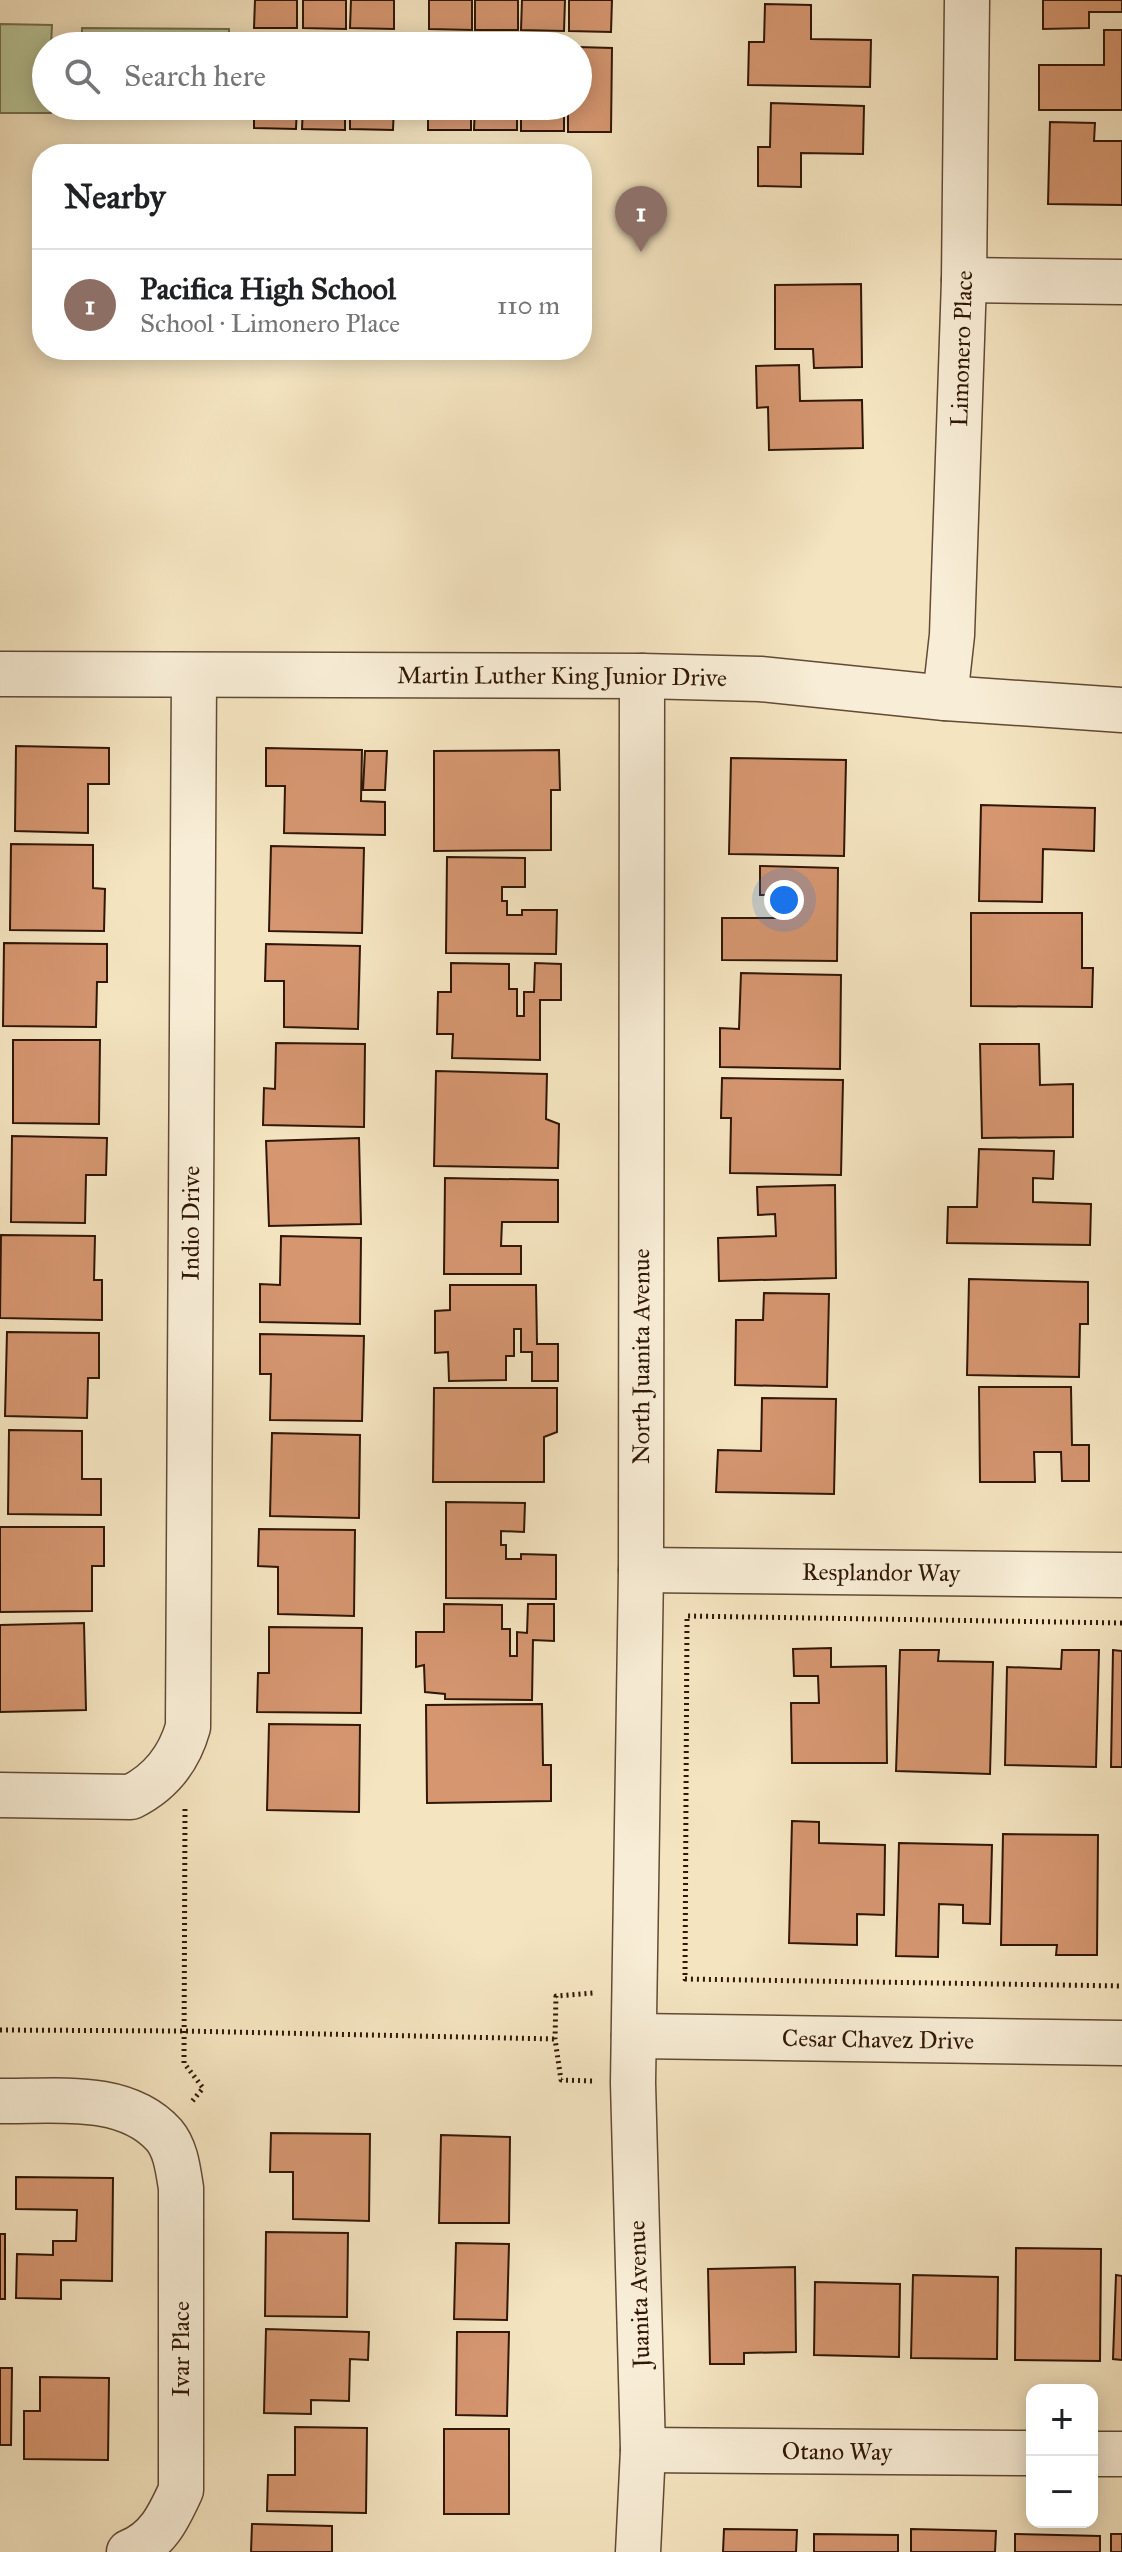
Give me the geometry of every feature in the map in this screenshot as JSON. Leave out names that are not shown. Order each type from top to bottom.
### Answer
[{"type":"street","name":"Limonero Place","points":[[945,698],[952,635],[964,280],[967,0]]},
{"type":"street","points":[[964,280],[1122,282]]},
{"type":"street","name":"Martin Luther King Junior Drive","points":[[0,674],[760,679],[945,698],[1122,710]]},
{"type":"street","name":"Indio Drive","points":[[163,1774],[183,1744],[188,1727],[189,1700],[194,676]]},
{"type":"street","name":"North Juanita Avenue","points":[[634,2036],[641,1570],[642,676]]},
{"type":"street","name":"Resplandor Way","points":[[641,1570],[1122,1575]]},
{"type":"street","points":[[0,1795],[131,1797],[149,1788],[163,1774]]},
{"type":"street","name":"Cesar Chavez Drive","points":[[634,2036],[1122,2043]]},
{"type":"street","name":"Juanita Avenue","points":[[634,2036],[643,2450],[638,2552]]},
{"type":"street","points":[[0,2101],[90,2102],[131,2110],[165,2136]]},
{"type":"street","name":"Ivar Place","points":[[133,2550],[165,2524],[181,2490],[181,2188],[177,2162],[165,2136]]},
{"type":"street","name":"Otano Way","points":[[643,2450],[1026,2453]]},
{"type":"street","points":[[1098,2454],[1122,2454]]},
{"type":"path","points":[[1122,1623],[687,1616],[685,1948],[685,1979],[1122,1986]]},
{"type":"path","points":[[163,1774],[186,1810],[184,2063],[203,2088],[165,2136]]},
{"type":"path","points":[[633,1990],[556,1996],[555,2039],[561,2080],[633,2083]]},
{"type":"path","points":[[0,2030],[555,2039]]},
{"type":"green space","points":[[0,24],[52,25],[52,32],[32,32],[32,113],[0,113]]},
{"type":"green space","points":[[82,28],[229,29],[229,32],[82,32]]},
{"type":"building","points":[[255,0],[297,0],[297,28],[254,28]]},
{"type":"building","points":[[303,0],[346,0],[346,29],[303,28]]},
{"type":"building","points":[[351,0],[394,0],[394,29],[350,28]]},
{"type":"building","points":[[429,0],[472,0],[472,30],[429,29]]},
{"type":"building","points":[[475,0],[518,0],[518,30],[475,30]]},
{"type":"building","points":[[522,0],[565,0],[564,31],[521,30]]},
{"type":"building","points":[[569,0],[612,0],[611,32],[569,31]]},
{"type":"building","points":[[1043,0],[1122,0],[1122,12],[1089,12],[1089,28],[1043,29]]},
{"type":"building","points":[[765,4],[811,5],[811,39],[871,40],[870,87],[748,85],[749,42],[764,42]]},
{"type":"building","points":[[1104,30],[1122,30],[1122,110],[1039,110],[1039,65],[1104,65]]},
{"type":"building","points":[[592,47],[612,48],[611,132],[568,132],[568,120],[592,120]]},
{"type":"building","points":[[771,103],[864,106],[863,154],[801,153],[801,187],[758,186],[758,147],[770,147]]},
{"type":"building","points":[[254,120],[296,120],[296,129],[254,128]]},
{"type":"building","points":[[302,120],[345,120],[345,130],[302,129]]},
{"type":"building","points":[[350,120],[393,120],[393,130],[350,129]]},
{"type":"building","points":[[428,120],[471,120],[471,130],[428,130]]},
{"type":"building","points":[[474,120],[517,120],[517,130],[474,130]]},
{"type":"building","points":[[521,120],[564,120],[564,131],[521,131]]},
{"type":"building","points":[[1050,122],[1095,123],[1094,141],[1122,141],[1122,205],[1048,204]]},
{"type":"building","points":[[861,284],[862,367],[814,368],[813,349],[775,349],[775,285]]},
{"type":"building","points":[[799,365],[800,401],[862,400],[863,448],[769,450],[768,407],[757,408],[756,366]]},
{"type":"building","points":[[16,746],[109,748],[109,784],[88,784],[88,833],[15,831]]},
{"type":"building","points":[[266,748],[362,750],[361,801],[385,802],[385,835],[284,833],[285,786],[266,786]]},
{"type":"building","points":[[559,750],[560,790],[551,790],[551,850],[434,851],[434,751]]},
{"type":"building","points":[[365,751],[387,751],[385,790],[363,790]]},
{"type":"building","points":[[731,758],[846,760],[844,856],[729,854]]},
{"type":"building","points":[[981,805],[1095,808],[1094,851],[1043,849],[1042,902],[979,901]]},
{"type":"building","points":[[11,844],[93,845],[93,888],[105,889],[104,931],[10,930]]},
{"type":"building","points":[[271,846],[364,848],[362,933],[269,931]]},
{"type":"building","points":[[447,857],[525,858],[525,887],[502,887],[502,901],[507,901],[507,915],[522,915],[522,910],[557,910],[556,954],[446,953]]},
{"type":"building","points":[[760,866],[838,868],[837,961],[722,960],[722,918],[779,918],[779,895],[760,895]]},
{"type":"building","points":[[971,913],[1082,913],[1082,968],[1093,968],[1092,1007],[971,1006]]},
{"type":"building","points":[[4,943],[107,944],[107,982],[97,982],[96,1027],[3,1026]]},
{"type":"building","points":[[266,944],[360,946],[358,1029],[284,1027],[284,981],[265,981]]},
{"type":"building","points":[[451,963],[509,964],[509,989],[517,989],[517,1016],[524,1016],[524,992],[534,992],[535,963],[561,964],[561,1000],[540,1000],[540,1060],[452,1058],[453,1034],[437,1034],[438,992],[451,992]]},
{"type":"building","points":[[741,973],[841,975],[840,1069],[720,1067],[720,1028],[739,1029]]},
{"type":"building","points":[[13,1040],[100,1040],[99,1124],[13,1123]]},
{"type":"building","points":[[276,1043],[365,1044],[364,1127],[263,1125],[264,1088],[275,1089]]},
{"type":"building","points":[[980,1044],[1039,1044],[1040,1085],[1073,1084],[1073,1137],[982,1138]]},
{"type":"building","points":[[436,1071],[547,1074],[546,1119],[559,1124],[558,1168],[434,1166]]},
{"type":"building","points":[[722,1078],[843,1080],[841,1175],[730,1173],[731,1118],[721,1118]]},
{"type":"building","points":[[12,1136],[107,1138],[106,1175],[86,1175],[85,1223],[11,1222]]},
{"type":"building","points":[[359,1138],[361,1224],[269,1226],[266,1141]]},
{"type":"building","points":[[979,1149],[1054,1151],[1053,1179],[1033,1178],[1033,1202],[1091,1204],[1090,1245],[947,1243],[948,1207],[977,1207]]},
{"type":"building","points":[[445,1178],[558,1180],[558,1222],[502,1222],[501,1246],[521,1246],[521,1274],[444,1274]]},
{"type":"building","points":[[835,1185],[836,1278],[719,1281],[718,1238],[776,1236],[775,1214],[758,1215],[757,1187]]},
{"type":"building","points":[[1,1235],[95,1236],[94,1280],[102,1280],[102,1320],[0,1318]]},
{"type":"building","points":[[281,1236],[361,1238],[360,1324],[260,1322],[260,1284],[280,1285]]},
{"type":"building","points":[[969,1279],[1088,1282],[1088,1324],[1080,1324],[1079,1377],[967,1375]]},
{"type":"building","points":[[450,1285],[536,1285],[537,1344],[558,1344],[558,1381],[532,1381],[532,1352],[521,1352],[521,1329],[514,1329],[514,1356],[506,1356],[506,1380],[449,1381],[448,1352],[435,1353],[435,1311],[450,1310]]},
{"type":"building","points":[[764,1293],[829,1294],[827,1387],[735,1385],[736,1320],[763,1320]]},
{"type":"building","points":[[7,1332],[99,1333],[99,1378],[88,1378],[87,1418],[5,1416]]},
{"type":"building","points":[[260,1334],[364,1336],[362,1421],[270,1420],[271,1374],[260,1374]]},
{"type":"building","points":[[979,1387],[1071,1387],[1072,1445],[1089,1445],[1089,1481],[1062,1481],[1061,1452],[1034,1452],[1035,1482],[980,1482]]},
{"type":"building","points":[[434,1388],[557,1388],[557,1432],[544,1437],[544,1482],[433,1482]]},
{"type":"building","points":[[762,1398],[836,1399],[834,1494],[716,1492],[718,1450],[761,1451]]},
{"type":"building","points":[[9,1430],[82,1431],[82,1479],[101,1479],[101,1515],[8,1514]]},
{"type":"building","points":[[272,1433],[360,1435],[359,1518],[270,1516]]},
{"type":"building","points":[[446,1502],[525,1503],[524,1532],[501,1531],[501,1545],[506,1545],[506,1559],[521,1559],[521,1554],[556,1555],[556,1599],[446,1598]]},
{"type":"building","points":[[0,1527],[104,1527],[104,1566],[92,1566],[92,1611],[0,1612]]},
{"type":"building","points":[[259,1529],[355,1530],[354,1616],[278,1614],[278,1567],[258,1566]]},
{"type":"building","points":[[444,1604],[502,1605],[502,1629],[510,1629],[510,1656],[517,1656],[517,1632],[527,1633],[528,1604],[554,1604],[554,1641],[533,1640],[532,1700],[445,1699],[445,1694],[425,1692],[424,1665],[416,1667],[416,1632],[444,1632]]},
{"type":"building","points":[[84,1623],[86,1710],[0,1712],[0,1625]]},
{"type":"building","points":[[269,1627],[362,1628],[361,1713],[257,1712],[258,1673],[269,1673]]},
{"type":"building","points":[[831,1648],[831,1667],[886,1666],[887,1763],[792,1763],[791,1703],[819,1703],[818,1676],[794,1676],[793,1649]]},
{"type":"building","points":[[900,1650],[939,1650],[938,1661],[993,1662],[990,1774],[896,1771]]},
{"type":"building","points":[[1062,1650],[1099,1650],[1096,1767],[1005,1765],[1007,1667],[1061,1669]]},
{"type":"building","points":[[1113,1650],[1122,1651],[1122,1767],[1111,1767]]},
{"type":"building","points":[[542,1704],[543,1765],[551,1765],[551,1801],[427,1803],[426,1705]]},
{"type":"building","points":[[269,1724],[360,1725],[359,1812],[267,1810]]},
{"type":"building","points":[[792,1821],[819,1822],[819,1843],[885,1845],[884,1915],[857,1914],[857,1945],[789,1943]]},
{"type":"building","points":[[1003,1834],[1098,1835],[1097,1955],[1056,1955],[1057,1945],[1001,1945]]},
{"type":"building","points":[[899,1843],[992,1845],[990,1924],[963,1923],[963,1905],[939,1904],[938,1957],[896,1956]]},
{"type":"building","points":[[271,2133],[370,2134],[369,2221],[293,2219],[293,2172],[270,2172]]},
{"type":"building","points":[[441,2135],[510,2137],[509,2223],[439,2223]]},
{"type":"building","points":[[16,2177],[113,2178],[112,2281],[61,2280],[61,2299],[16,2298],[17,2254],[53,2255],[53,2241],[76,2241],[77,2210],[16,2209]]},
{"type":"building","points":[[266,2232],[348,2233],[347,2317],[265,2316]]},
{"type":"building","points":[[0,2234],[5,2234],[5,2299],[0,2299]]},
{"type":"building","points":[[456,2243],[509,2244],[507,2320],[454,2319]]},
{"type":"building","points":[[1016,2248],[1101,2249],[1100,2361],[1015,2360]]},
{"type":"building","points":[[795,2267],[796,2352],[744,2353],[744,2364],[710,2364],[708,2269]]},
{"type":"building","points":[[913,2275],[998,2277],[997,2359],[911,2358]]},
{"type":"building","points":[[1116,2275],[1122,2276],[1122,2360],[1113,2359]]},
{"type":"building","points":[[815,2282],[900,2284],[899,2357],[814,2355]]},
{"type":"building","points":[[266,2329],[369,2332],[368,2360],[350,2359],[349,2401],[311,2400],[311,2414],[264,2413]]},
{"type":"building","points":[[457,2332],[509,2332],[507,2416],[456,2415]]},
{"type":"building","points":[[0,2368],[12,2368],[11,2445],[0,2445]]},
{"type":"building","points":[[40,2377],[109,2378],[108,2460],[24,2459],[24,2411],[40,2411]]},
{"type":"building","points":[[295,2427],[367,2428],[366,2513],[267,2511],[268,2475],[295,2475]]},
{"type":"building","points":[[444,2429],[509,2429],[509,2514],[444,2514]]},
{"type":"building","points":[[252,2524],[332,2526],[332,2552],[251,2552]]},
{"type":"building","points":[[724,2529],[797,2530],[796,2552],[723,2552]]},
{"type":"building","points":[[911,2529],[996,2531],[995,2552],[911,2552]]},
{"type":"building","points":[[814,2534],[898,2535],[898,2552],[814,2552]]},
{"type":"building","points":[[1015,2534],[1100,2536],[1100,2552],[1015,2552]]},
{"type":"building","points":[[1111,2534],[1122,2534],[1122,2552],[1111,2552]]},
{"type":"place","name":"Pacifica High School","points":[[641,252]]}]
